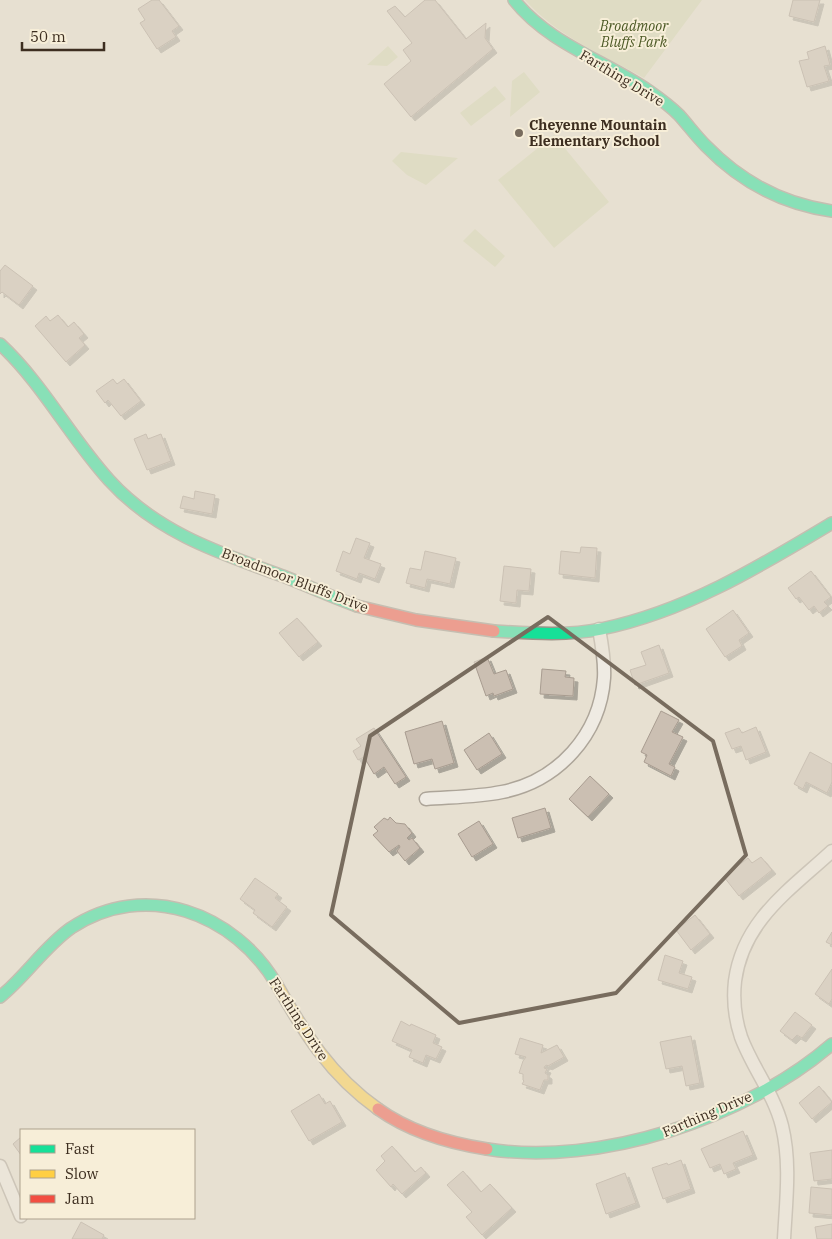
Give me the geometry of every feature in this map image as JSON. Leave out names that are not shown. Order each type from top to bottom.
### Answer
[{"type":"street","name":"Farthing Drive","points":[[514,0],[525,14],[549,34],[662,100],[678,114],[714,155],[740,177],[774,197],[832,211]]},
{"type":"street","name":"Broadmoor Bluffs Drive","points":[[0,344],[21,365],[107,479],[136,506],[164,526],[186,538],[343,601],[404,618],[475,628],[530,633],[599,629],[658,611],[736,579],[832,524]]},
{"type":"street","points":[[426,799],[504,792],[536,780],[564,762],[585,738],[599,707],[603,692],[605,664],[599,629]]},
{"type":"street","points":[[784,1239],[787,1156],[781,1125],[774,1104],[748,1053],[736,1020],[734,1004],[737,969],[747,941],[767,911],[832,851]]},
{"type":"street","name":"Farthing Drive","points":[[0,997],[21,980],[62,935],[82,922],[128,906],[164,906],[184,910],[220,925],[236,937],[261,962],[312,1043],[342,1080],[373,1107],[413,1130],[432,1137],[476,1148],[504,1151],[582,1150],[622,1143],[677,1128],[717,1113],[766,1089],[806,1064],[832,1044]]},
{"type":"street","points":[[0,1166],[20,1213]]},
{"type":"highlighted area","points":[[548,617],[713,741],[746,855],[616,993],[459,1023],[331,915],[370,736]]},
{"type":"green space","name":"Broadmoor Bluffs Park","points":[[525,0],[702,0],[644,78],[566,34],[551,24]]},
{"type":"green space","points":[[388,46],[398,57],[387,66],[367,65]]},
{"type":"green space","points":[[524,72],[540,92],[510,117],[512,81]]},
{"type":"green space","points":[[495,86],[506,99],[471,126],[460,113]]},
{"type":"green space","points":[[554,135],[609,202],[554,248],[498,180]]},
{"type":"green space","points":[[401,152],[458,158],[426,185],[407,175],[392,161]]},
{"type":"green space","points":[[475,229],[505,256],[495,267],[463,241]]},
{"type":"building","points":[[152,0],[159,0],[179,26],[172,31],[176,37],[157,49],[140,23],[145,20],[138,9]]},
{"type":"building","points":[[425,0],[435,0],[466,39],[486,23],[485,38],[493,49],[411,117],[384,84],[411,61],[403,50],[412,43],[387,11],[395,6],[405,17]]},
{"type":"building","points":[[793,0],[820,0],[814,22],[789,16]]},
{"type":"building","points":[[825,46],[830,65],[824,66],[829,81],[807,87],[799,61],[809,59],[807,52]]},
{"type":"building","points":[[5,265],[33,286],[19,305],[2,292],[0,294],[0,271]]},
{"type":"building","points":[[58,315],[68,327],[74,322],[84,334],[79,338],[85,345],[66,362],[35,326],[46,316],[50,321]]},
{"type":"building","points":[[113,379],[117,384],[124,379],[141,401],[121,416],[108,400],[105,403],[96,391]]},
{"type":"building","points":[[146,434],[148,439],[161,434],[171,461],[147,470],[134,439]]},
{"type":"building","points":[[195,491],[215,495],[212,514],[180,508],[183,496],[194,499]]},
{"type":"building","points":[[356,538],[370,543],[364,558],[381,564],[375,579],[359,573],[357,579],[336,571],[343,551],[350,554]]},
{"type":"building","points":[[581,547],[597,548],[595,578],[559,574],[561,551],[580,553]]},
{"type":"building","points":[[425,551],[456,558],[450,584],[427,579],[425,588],[406,583],[410,568],[421,570]]},
{"type":"building","points":[[504,566],[531,569],[529,591],[517,590],[516,603],[500,601]]},
{"type":"building","points":[[811,571],[831,597],[824,602],[828,606],[819,613],[814,606],[809,610],[799,597],[796,599],[788,588]]},
{"type":"building","points":[[733,610],[749,633],[739,640],[742,646],[725,657],[706,629]]},
{"type":"building","points":[[297,618],[318,642],[299,657],[279,633]]},
{"type":"building","points":[[659,645],[669,673],[635,685],[630,670],[646,665],[641,652]]},
{"type":"building","points":[[487,657],[494,674],[506,670],[513,689],[494,696],[493,693],[486,696],[474,662]]},
{"type":"building","points":[[542,669],[566,671],[565,677],[574,678],[573,696],[540,694]]},
{"type":"building","points":[[661,711],[679,720],[672,732],[683,737],[669,764],[675,767],[671,776],[644,762],[647,755],[641,752]]},
{"type":"building","points":[[442,721],[454,763],[435,769],[432,759],[414,764],[405,732]]},
{"type":"building","points":[[756,727],[766,752],[746,760],[741,746],[732,749],[725,733],[739,728],[742,733]]},
{"type":"building","points":[[374,728],[406,777],[395,784],[384,767],[374,774],[364,757],[358,760],[353,751],[361,746],[356,739]]},
{"type":"building","points":[[489,733],[502,754],[477,770],[464,750]]},
{"type":"building","points":[[810,752],[832,764],[832,782],[827,793],[806,782],[803,789],[794,784]]},
{"type":"building","points":[[590,776],[609,794],[588,817],[569,799]]},
{"type":"building","points":[[545,808],[551,828],[518,838],[512,818]]},
{"type":"building","points":[[390,817],[396,823],[405,824],[412,833],[407,838],[409,840],[412,838],[420,848],[405,861],[397,851],[400,847],[399,845],[389,852],[373,835],[378,831],[374,827],[384,818],[388,820]]},
{"type":"building","points":[[479,821],[493,844],[472,857],[458,834]]},
{"type":"building","points":[[761,857],[772,870],[739,896],[724,877],[748,858],[752,863]]},
{"type":"building","points":[[255,878],[278,894],[275,898],[287,907],[272,927],[253,913],[255,910],[240,899]]},
{"type":"building","points":[[695,915],[710,934],[691,950],[676,930]]},
{"type":"building","points":[[832,932],[832,945],[826,942]]},
{"type":"building","points":[[665,955],[683,961],[679,973],[692,977],[688,989],[658,980]]},
{"type":"building","points":[[832,969],[832,999],[829,1004],[815,994]]},
{"type":"building","points":[[795,1012],[812,1025],[802,1038],[797,1035],[792,1040],[780,1031]]},
{"type":"building","points":[[401,1021],[436,1035],[433,1043],[442,1047],[436,1059],[426,1055],[423,1063],[409,1057],[412,1050],[392,1041]]},
{"type":"building","points":[[691,1036],[700,1083],[686,1086],[682,1066],[666,1069],[660,1042]]},
{"type":"building","points":[[520,1038],[543,1045],[541,1053],[557,1045],[564,1057],[545,1066],[548,1080],[544,1080],[540,1090],[522,1084],[524,1081],[523,1074],[519,1073],[526,1057],[515,1054]]},
{"type":"building","points":[[819,1086],[832,1102],[812,1119],[799,1103]]},
{"type":"building","points":[[319,1094],[325,1104],[330,1101],[342,1122],[309,1141],[291,1111]]},
{"type":"building","points":[[743,1131],[753,1155],[733,1163],[736,1169],[724,1174],[720,1164],[710,1168],[701,1149]]},
{"type":"building","points":[[20,1138],[20,1154],[13,1144]]},
{"type":"building","points":[[392,1146],[415,1172],[421,1167],[426,1173],[402,1194],[393,1184],[391,1187],[376,1170],[385,1161],[381,1156]]},
{"type":"building","points":[[832,1150],[832,1179],[814,1181],[810,1153]]},
{"type":"building","points":[[681,1160],[691,1189],[663,1199],[652,1168]]},
{"type":"building","points":[[463,1171],[481,1192],[490,1184],[512,1208],[482,1235],[466,1217],[472,1212],[447,1185]]},
{"type":"building","points":[[625,1173],[636,1203],[606,1214],[596,1184]]},
{"type":"building","points":[[811,1187],[832,1189],[832,1215],[809,1213]]},
{"type":"building","points":[[81,1222],[104,1235],[102,1239],[72,1239]]},
{"type":"building","points":[[832,1224],[832,1239],[817,1239],[815,1227]]},
{"type":"traffic: fast","points":[[514,0],[528,15],[560,40],[632,80],[664,102],[679,115],[719,159],[748,181],[779,197],[814,208],[832,211]]},
{"type":"traffic: fast","points":[[0,344],[30,376],[109,480],[147,514],[190,539],[212,549],[357,606]]},
{"type":"traffic: fast","points":[[494,631],[575,633],[632,621],[692,600],[721,586],[777,556],[832,523]]},
{"type":"traffic: fast","points":[[0,997],[52,944],[71,928],[99,913],[128,906],[158,906],[186,911],[213,922],[238,939],[259,960],[277,985]]},
{"type":"traffic: fast","points":[[487,1149],[530,1153],[576,1151],[623,1143],[670,1131],[715,1114],[758,1094],[797,1070],[832,1044]]},
{"type":"traffic: slow","points":[[277,985],[309,1037],[332,1068],[361,1096],[378,1109]]},
{"type":"traffic: jam","points":[[357,606],[416,620],[494,631]]},
{"type":"traffic: jam","points":[[378,1109],[416,1130],[444,1140],[487,1149]]},
{"type":"place","name":"Cheyenne Mountain Elementary School","points":[[519,133]]}]
